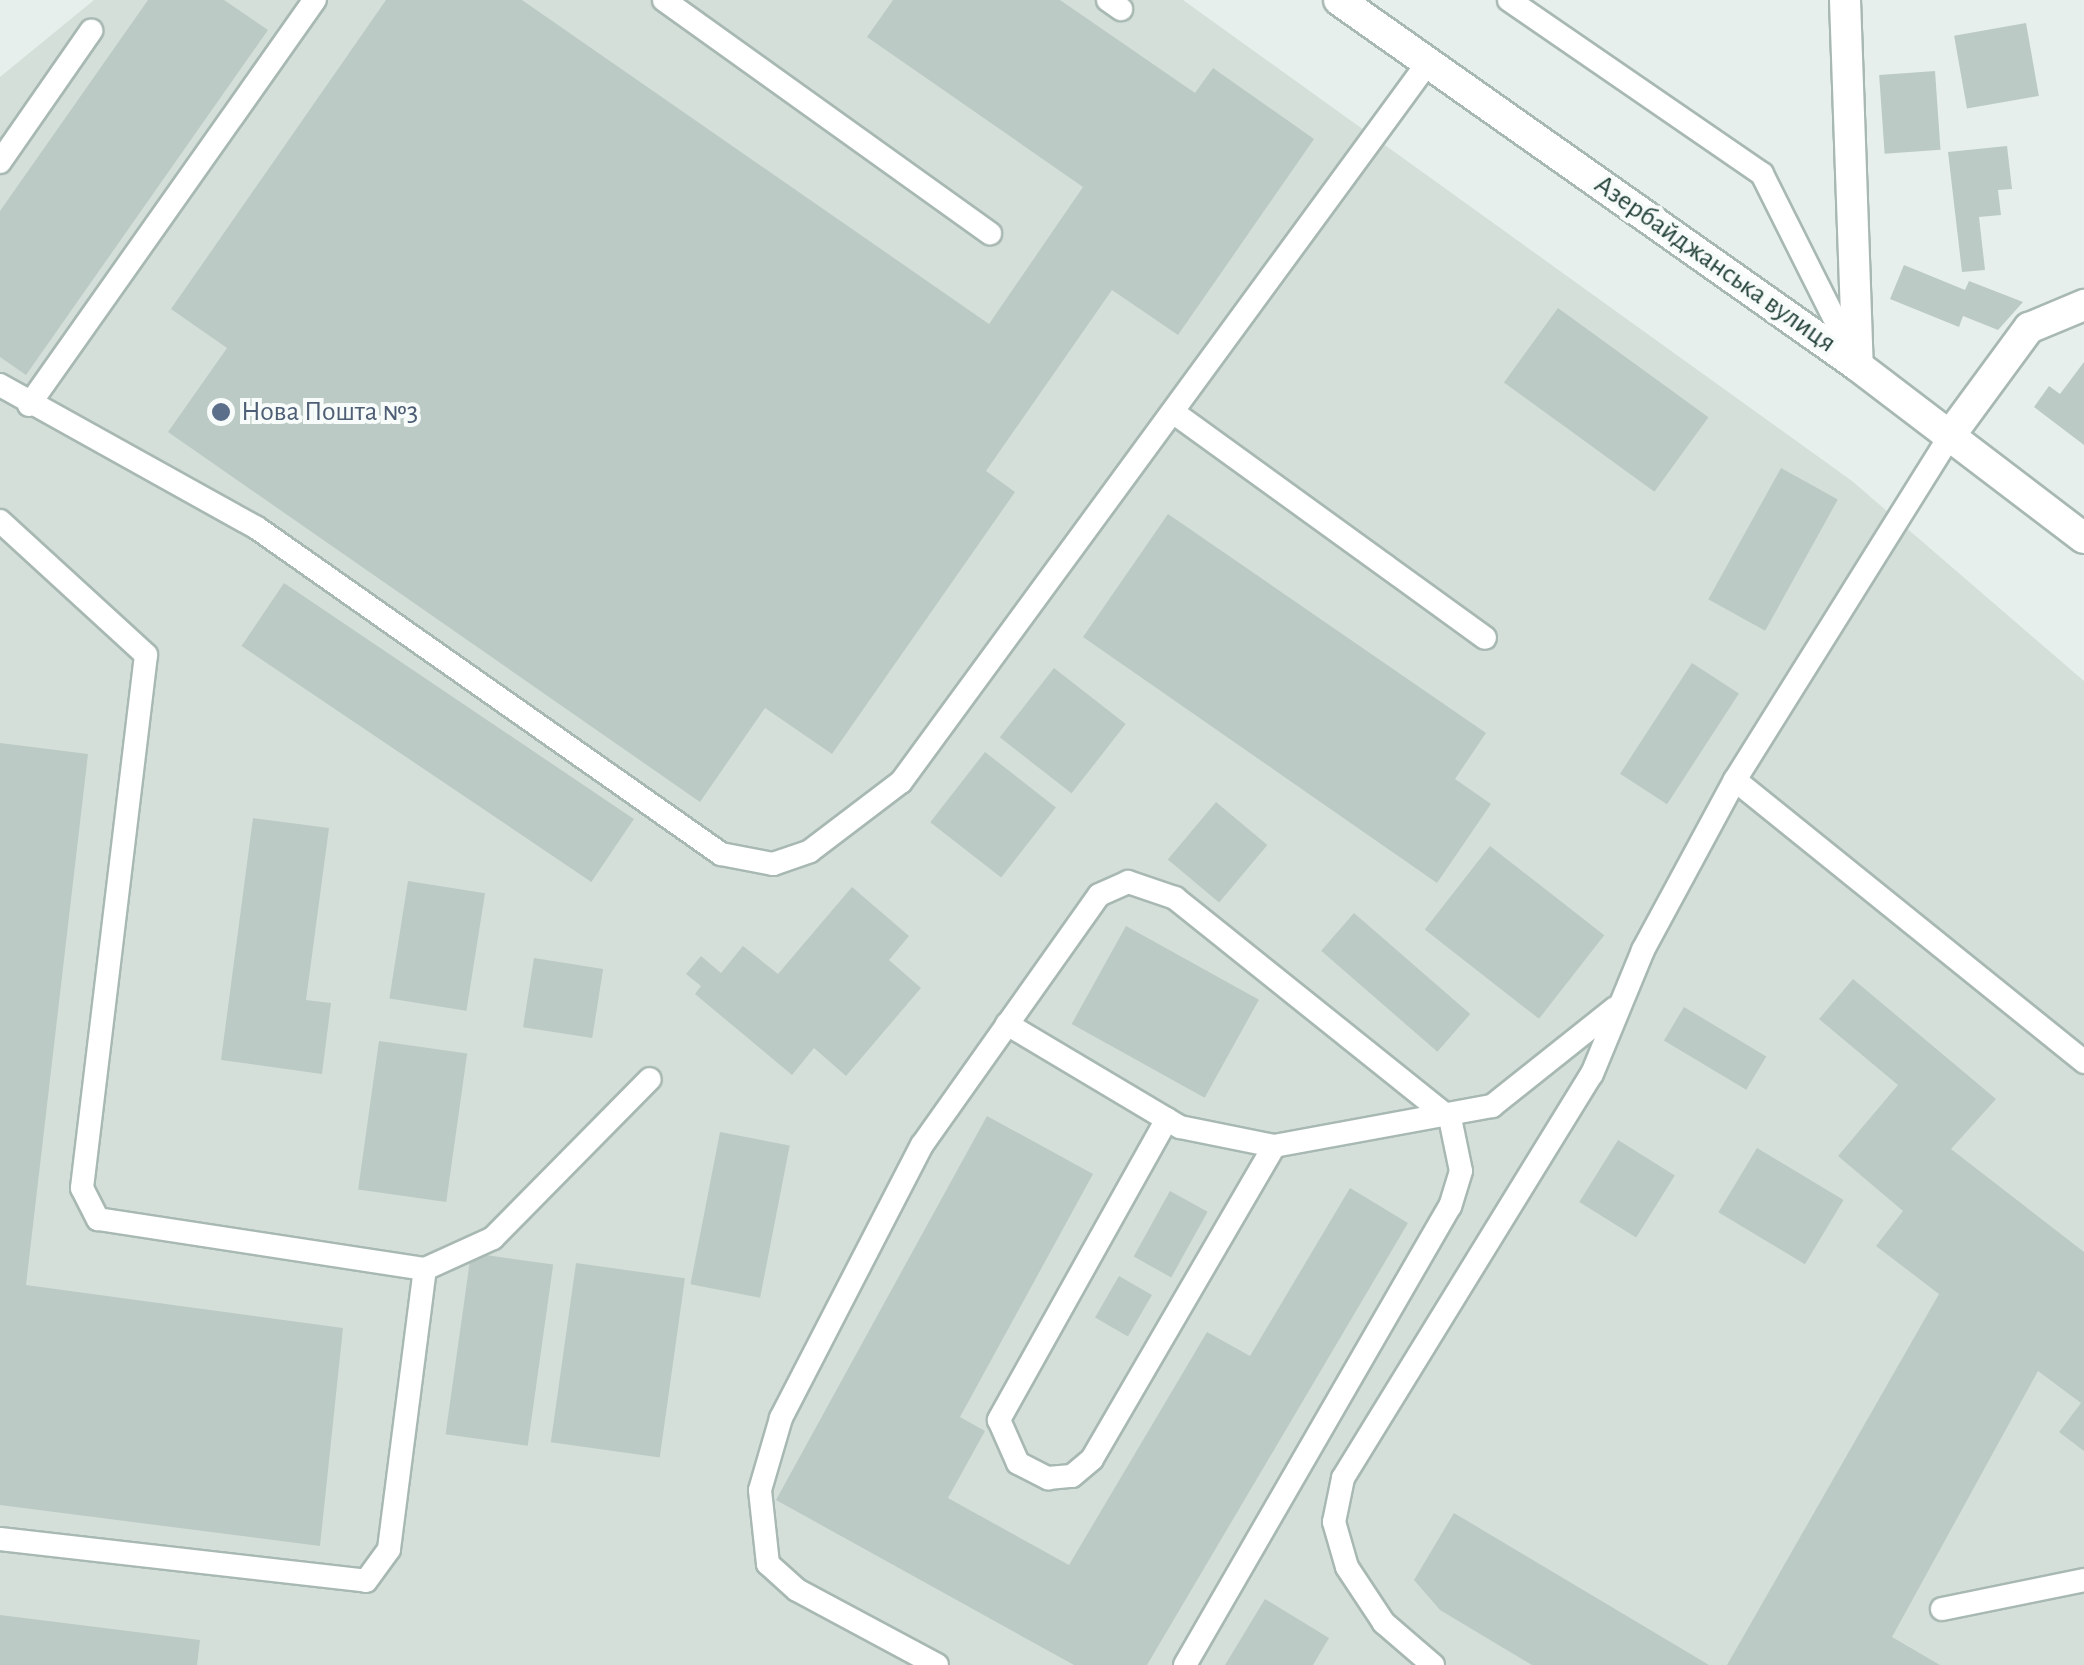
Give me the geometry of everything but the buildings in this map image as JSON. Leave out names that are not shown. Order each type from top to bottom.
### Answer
[{"type":"street","name":"Азербайджанська вулиця","points":[[1339,0],[1858,366],[2084,538]]},
{"type":"street","points":[[1845,0],[1858,366]]},
{"type":"street","points":[[1952,434],[2030,328],[2084,305]]},
{"type":"lane","points":[[29,405],[314,0]]},
{"type":"lane","points":[[664,0],[990,232]]},
{"type":"lane","points":[[1509,0],[1762,174],[1858,366]]},
{"type":"lane","points":[[0,162],[91,31]]},
{"type":"lane","points":[[0,385],[29,405],[257,528],[721,854],[753,866],[810,851],[901,782],[1429,62]]},
{"type":"lane","points":[[1173,412],[1484,638]]},
{"type":"lane","points":[[1427,1664],[1384,1622],[1347,1567],[1334,1522],[1343,1478],[1592,1074],[1621,1002],[1734,780],[1952,434]]},
{"type":"lane","points":[[0,522],[146,655],[85,1208],[118,1225],[424,1270],[493,1238],[650,1079]]},
{"type":"lane","points":[[1734,780],[2084,1062]]},
{"type":"lane","points":[[937,1665],[797,1590],[768,1564],[760,1490],[782,1418],[922,1144],[1099,895],[1148,883],[1450,1118],[1461,1170],[1450,1206],[1185,1665]]},
{"type":"lane","points":[[1008,1024],[1167,1119],[1274,1146],[1450,1118],[1524,1084],[1621,1002]]},
{"type":"lane","points":[[1167,1119],[999,1420],[1018,1463],[1048,1478],[1072,1476],[1092,1459],[1274,1146]]},
{"type":"lane","points":[[0,1538],[366,1581],[389,1548],[424,1270]]},
{"type":"lane","points":[[1942,1609],[2084,1580]]},
{"type":"shaded area","points":[[94,0],[1183,0],[1852,481],[2084,681],[2084,1665],[0,1665],[0,77]]},
{"type":"place","name":"Нова Пошта №3","points":[[221,412]]}]
